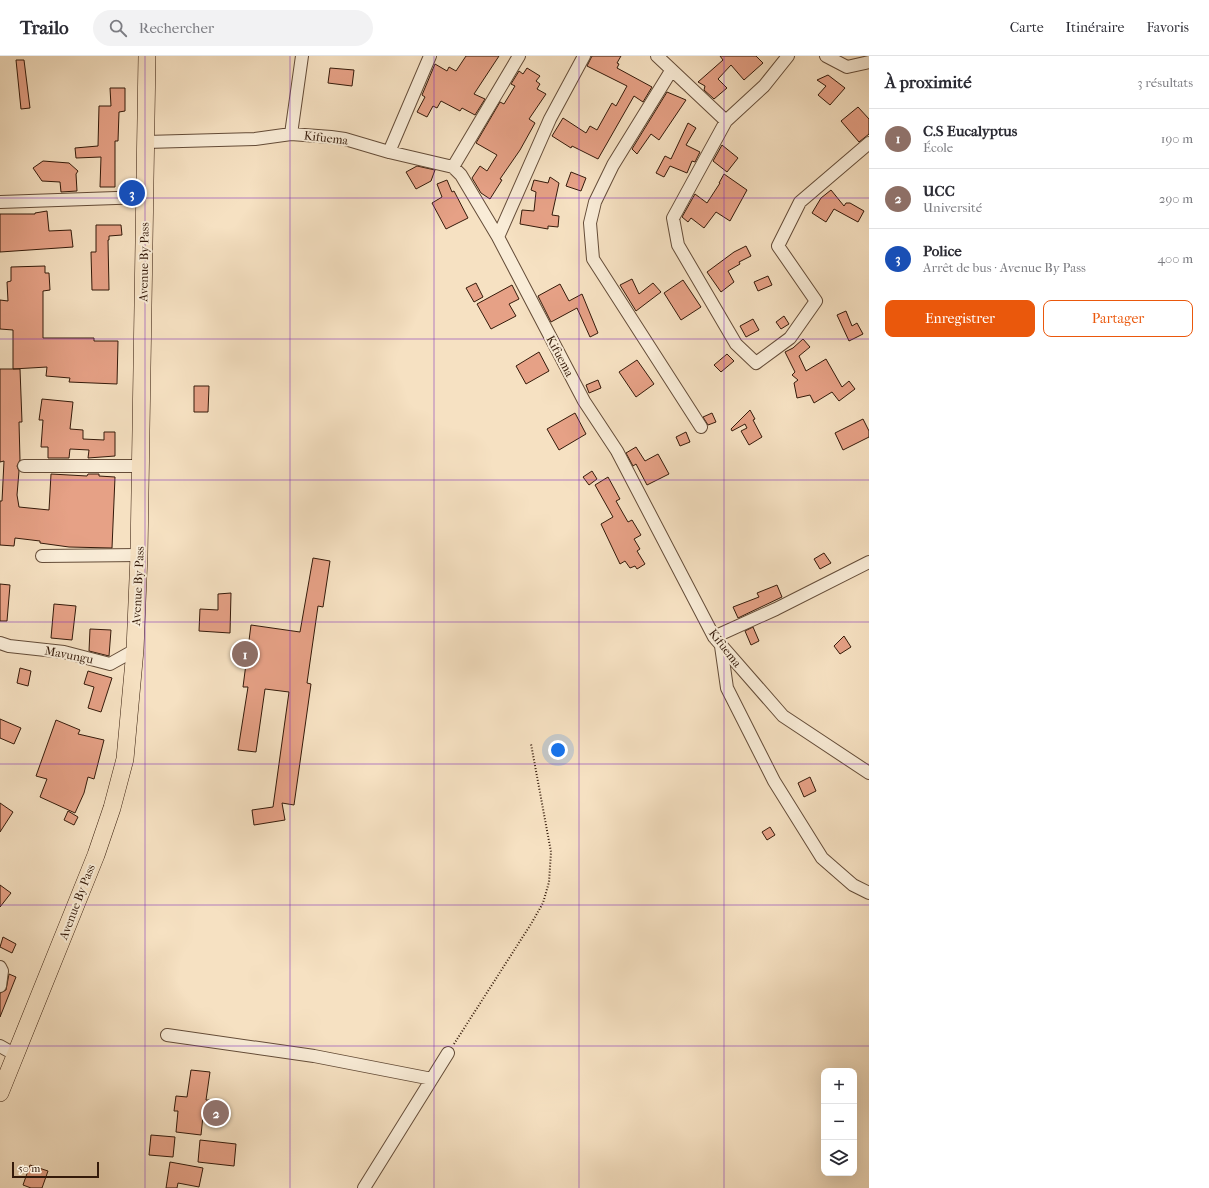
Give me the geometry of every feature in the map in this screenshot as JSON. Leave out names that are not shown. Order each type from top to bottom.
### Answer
[{"type":"highway","name":"Avenue By Pass","points":[[0,1093],[73,912],[112,808],[125,759],[135,650],[142,466],[147,56]]},
{"type":"street","points":[[291,134],[302,56]]},
{"type":"street","points":[[389,152],[430,56]]},
{"type":"street","points":[[453,167],[519,56]]},
{"type":"street","points":[[498,237],[550,119],[584,56]]},
{"type":"street","points":[[657,56],[671,71],[726,121]]},
{"type":"street","points":[[788,56],[764,86],[726,121],[673,218],[678,245],[736,344],[756,363],[790,338],[816,301],[778,246],[800,202],[869,143]]},
{"type":"street","points":[[826,56],[847,67],[869,62]]},
{"type":"street","points":[[671,71],[613,165],[595,202],[590,223],[593,260],[700,427]]},
{"type":"street","name":"Kifuema","points":[[146,142],[255,139],[291,134],[345,139],[389,152],[453,167],[461,174],[498,237],[584,401],[616,451],[717,642],[783,716],[869,773]]},
{"type":"street","points":[[0,202],[145,197]]},
{"type":"street","points":[[24,466],[142,466]]},
{"type":"street","points":[[42,556],[139,555]]},
{"type":"street","points":[[869,562],[776,609],[717,642],[727,688],[774,781],[822,858],[854,886],[869,894]]},
{"type":"street","name":"Mavungu","points":[[0,643],[9,646],[64,652],[110,664],[135,650]]},
{"type":"street","points":[[0,967],[2,971],[0,986]]},
{"type":"street","points":[[167,1035],[314,1056],[432,1079]]},
{"type":"street","points":[[0,1046],[16,1055]]},
{"type":"street","points":[[364,1188],[448,1053]]},
{"type":"path","points":[[448,1053],[531,924],[543,903],[549,882],[551,852],[531,744]]},
{"type":"building","points":[[466,56],[499,56],[474,94],[485,99],[475,115],[462,108],[460,111],[441,101],[437,108],[433,106],[427,117],[417,112],[425,97],[422,95],[435,64],[447,71],[449,67],[456,71]]},
{"type":"building","points":[[592,56],[621,56],[617,63],[619,64],[617,68],[652,87],[643,102],[634,96],[598,159],[572,146],[571,148],[552,136],[563,118],[586,133],[590,126],[597,130],[612,103],[616,106],[627,86],[587,66]]},
{"type":"building","points":[[720,56],[756,56],[763,63],[744,80],[731,65],[718,79],[727,88],[714,99],[704,90],[705,86],[698,82],[723,60]]},
{"type":"building","points":[[16,60],[24,60],[30,108],[21,109]]},
{"type":"building","points":[[330,68],[354,70],[352,86],[328,83]]},
{"type":"building","points":[[527,68],[540,76],[536,81],[540,84],[537,89],[546,94],[529,119],[535,123],[520,150],[500,179],[502,180],[490,199],[481,193],[472,178],[480,166],[487,171],[497,155],[476,143],[500,102],[504,104],[515,86],[511,84],[519,71],[523,74]]},
{"type":"building","points":[[828,75],[845,88],[830,105],[818,95],[826,86],[817,80]]},
{"type":"building","points":[[110,88],[125,88],[125,111],[119,112],[118,141],[115,141],[115,187],[100,187],[101,157],[76,158],[75,148],[98,146],[99,106],[111,106]]},
{"type":"building","points":[[667,92],[686,100],[659,140],[651,134],[637,154],[632,149]]},
{"type":"building","points":[[858,107],[869,119],[869,134],[859,142],[841,121]]},
{"type":"building","points":[[688,123],[696,128],[686,145],[700,152],[695,162],[692,161],[687,173],[670,166],[664,177],[656,173],[665,156],[671,159]]},
{"type":"building","points":[[722,145],[738,158],[727,172],[713,161]]},
{"type":"building","points":[[43,161],[69,163],[78,171],[76,174],[77,191],[61,192],[60,182],[42,181],[33,168]]},
{"type":"building","points":[[417,166],[435,170],[431,181],[416,189],[406,172]]},
{"type":"building","points":[[571,172],[586,178],[581,191],[566,186]]},
{"type":"building","points":[[724,174],[747,190],[730,221],[716,212],[704,228],[691,218],[688,222],[682,217],[695,194],[707,203]]},
{"type":"building","points":[[550,177],[559,183],[552,215],[559,216],[558,227],[548,226],[548,229],[520,224],[522,210],[534,211],[536,192],[531,190],[534,180],[548,183]]},
{"type":"building","points":[[447,180],[452,192],[454,191],[468,218],[446,229],[432,203],[442,197],[437,184]]},
{"type":"building","points":[[831,190],[844,206],[846,203],[850,203],[864,211],[858,222],[834,209],[826,222],[812,213],[821,198]]},
{"type":"building","points":[[47,211],[49,231],[71,230],[73,247],[0,252],[0,214],[35,214]]},
{"type":"building","points":[[96,225],[121,225],[122,235],[109,236],[108,240],[109,290],[92,290],[91,252],[96,252]]},
{"type":"building","points":[[746,246],[751,256],[739,262],[740,264],[728,271],[734,282],[721,292],[707,272],[734,252]]},
{"type":"building","points":[[45,266],[45,273],[49,273],[50,290],[43,291],[43,338],[94,338],[94,341],[118,341],[117,384],[69,382],[70,378],[46,376],[47,367],[13,369],[13,330],[0,329],[0,300],[8,301],[7,282],[11,281],[11,267]]},
{"type":"building","points":[[768,276],[772,285],[758,291],[754,282]]},
{"type":"building","points":[[632,279],[639,294],[653,283],[661,292],[636,311],[620,285]]},
{"type":"building","points":[[683,280],[701,307],[681,320],[664,293]]},
{"type":"building","points":[[476,283],[483,297],[474,302],[466,288]]},
{"type":"building","points":[[560,284],[569,301],[582,294],[598,333],[590,337],[577,308],[551,322],[538,296]]},
{"type":"building","points":[[512,285],[519,299],[509,304],[516,316],[491,329],[477,304]]},
{"type":"building","points":[[846,311],[852,326],[857,323],[863,334],[849,341],[837,315]]},
{"type":"building","points":[[784,316],[789,324],[781,329],[776,322]]},
{"type":"building","points":[[753,319],[759,330],[746,337],[740,326]]},
{"type":"building","points":[[803,339],[810,347],[799,356],[806,371],[826,359],[842,387],[849,381],[855,389],[839,401],[832,392],[814,403],[810,395],[797,398],[794,383],[798,380],[792,375],[795,372],[785,352],[793,348]]},
{"type":"building","points":[[539,352],[549,371],[526,384],[516,366]]},
{"type":"building","points":[[727,354],[734,361],[721,372],[714,365]]},
{"type":"building","points":[[637,360],[654,384],[636,397],[619,372]]},
{"type":"building","points":[[0,369],[20,369],[22,422],[19,422],[20,460],[17,466],[19,471],[17,495],[19,507],[49,510],[51,474],[87,476],[88,474],[99,474],[99,476],[115,477],[112,548],[69,547],[15,538],[14,546],[0,545],[0,501],[2,501],[4,461],[0,462]]},
{"type":"building","points":[[598,380],[601,388],[589,393],[586,385]]},
{"type":"building","points":[[194,386],[209,386],[208,412],[194,412]]},
{"type":"building","points":[[42,399],[73,402],[70,429],[83,430],[83,439],[104,440],[104,432],[115,432],[115,456],[88,458],[89,450],[70,449],[69,458],[48,458],[48,447],[41,447],[43,420],[39,420]]},
{"type":"building","points":[[750,410],[755,419],[753,420],[762,437],[749,445],[741,431],[747,428],[745,424],[732,431],[731,429]]},
{"type":"building","points":[[575,413],[586,434],[559,450],[547,429]]},
{"type":"building","points":[[712,413],[716,422],[708,425],[703,417]]},
{"type":"building","points":[[863,419],[869,431],[869,437],[843,450],[835,433]]},
{"type":"building","points":[[686,432],[690,442],[680,446],[676,437]]},
{"type":"building","points":[[636,447],[645,461],[658,454],[669,474],[647,485],[636,464],[633,466],[626,453]]},
{"type":"building","points":[[592,471],[597,479],[589,485],[583,477]]},
{"type":"building","points":[[608,477],[620,499],[616,501],[628,522],[632,520],[641,535],[634,539],[640,549],[637,551],[645,564],[637,569],[635,566],[630,568],[625,561],[620,564],[601,524],[613,517],[595,485]]},
{"type":"building","points":[[824,553],[831,563],[820,569],[814,559]]},
{"type":"building","points":[[313,558],[330,561],[323,607],[318,606],[307,683],[311,684],[294,805],[282,803],[285,820],[254,825],[252,810],[273,807],[289,692],[265,689],[256,752],[238,750],[248,687],[243,687],[251,625],[300,632]]},
{"type":"building","points":[[0,584],[10,585],[7,621],[0,621]]},
{"type":"building","points":[[777,585],[782,597],[738,618],[733,607],[759,597],[757,593]]},
{"type":"building","points":[[231,593],[230,633],[199,631],[200,609],[218,610],[218,594]]},
{"type":"building","points":[[54,604],[76,606],[72,640],[51,638]]},
{"type":"building","points":[[753,627],[759,641],[751,645],[745,631]]},
{"type":"building","points":[[90,629],[111,630],[109,656],[89,651]]},
{"type":"building","points":[[844,636],[851,647],[840,654],[834,646]]},
{"type":"building","points":[[20,668],[31,671],[28,686],[17,683]]},
{"type":"building","points":[[88,671],[112,678],[101,712],[88,708],[94,687],[84,684]]},
{"type":"building","points":[[0,719],[21,728],[14,744],[0,738]]},
{"type":"building","points":[[56,720],[80,730],[78,734],[104,740],[94,779],[88,777],[84,793],[75,813],[40,797],[47,779],[36,776]]},
{"type":"building","points":[[810,777],[816,791],[804,797],[798,783]]},
{"type":"building","points":[[0,803],[13,812],[0,832]]},
{"type":"building","points":[[68,811],[78,817],[74,825],[64,820]]},
{"type":"building","points":[[770,827],[775,835],[767,840],[762,832]]},
{"type":"building","points":[[0,885],[11,893],[0,907]]},
{"type":"building","points":[[3,937],[16,944],[12,953],[0,947]]},
{"type":"building","points":[[9,974],[16,977],[0,1017],[0,993],[6,990]]},
{"type":"building","points":[[191,1070],[210,1072],[206,1100],[220,1100],[219,1116],[203,1116],[201,1135],[176,1132],[178,1111],[174,1111],[176,1096],[187,1097]]},
{"type":"building","points":[[151,1135],[175,1137],[173,1157],[149,1155]]},
{"type":"building","points":[[200,1140],[236,1144],[234,1166],[198,1162]]},
{"type":"building","points":[[170,1162],[203,1168],[199,1187],[178,1183],[177,1188],[166,1188]]},
{"type":"building","points":[[30,1165],[48,1171],[42,1188],[31,1188],[23,1185]]},
{"type":"place","name":"Police","points":[[132,193]]},
{"type":"place","name":"C.S Eucalyptus","points":[[245,654]]},
{"type":"place","name":"UCC","points":[[216,1113]]}]
